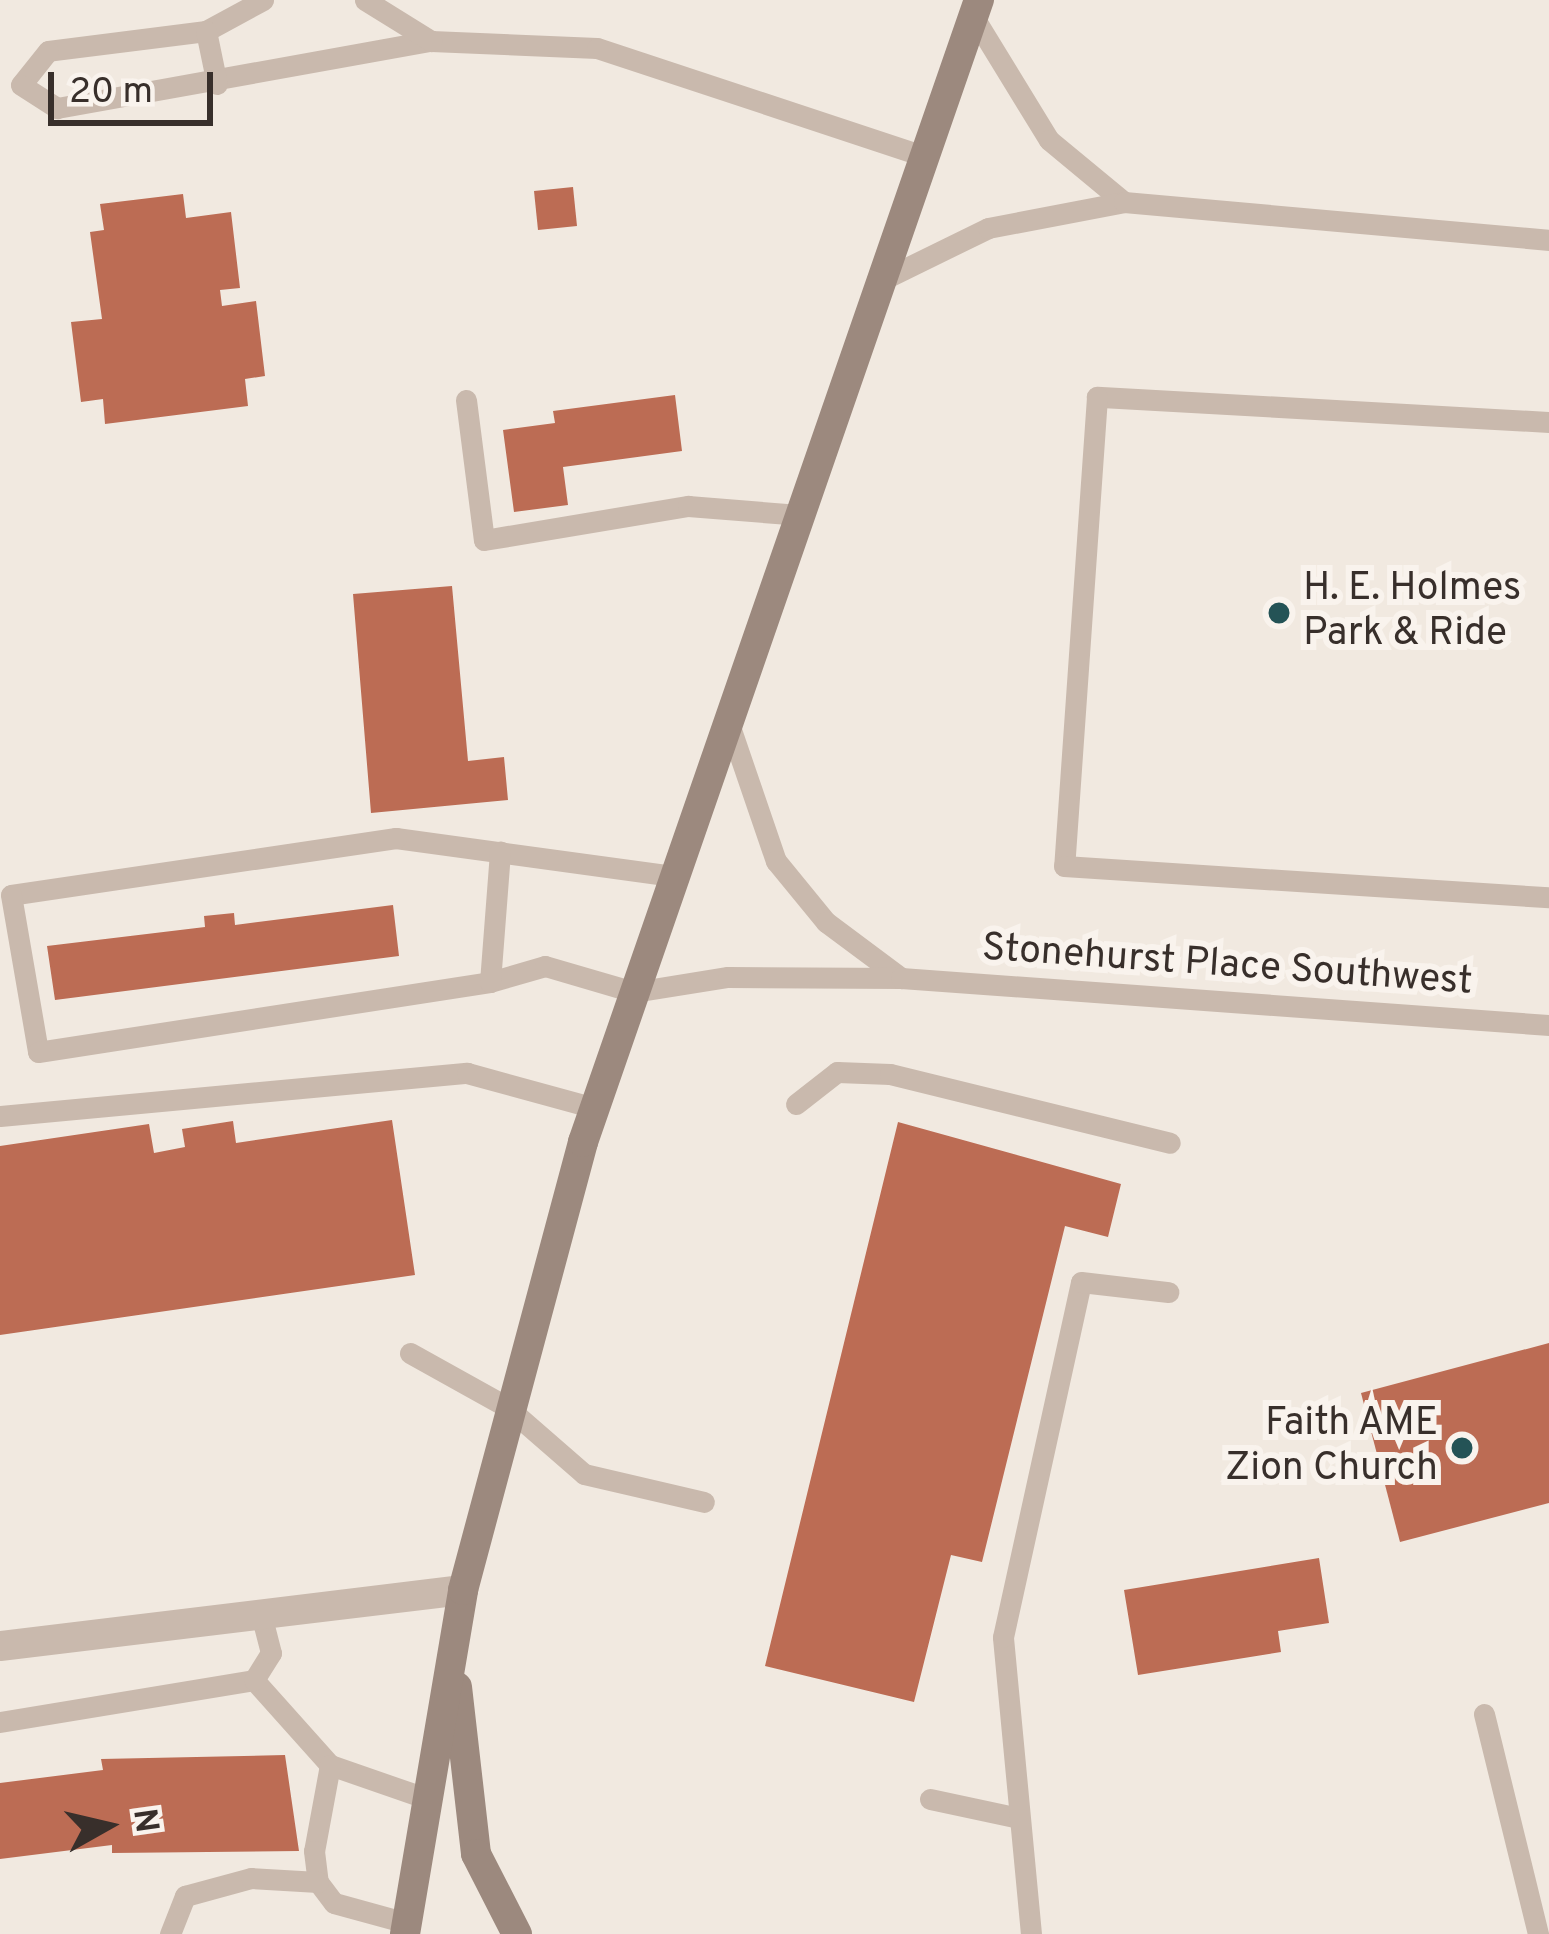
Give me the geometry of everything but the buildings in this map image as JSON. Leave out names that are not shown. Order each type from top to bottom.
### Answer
[{"type":"main road","points":[[406,1929],[463,1590],[507,1407],[595,1108],[976,8]]},
{"type":"main road","points":[[453,1651],[476,1854],[517,1934]]},
{"type":"street","points":[[0,1646],[463,1590]]},
{"type":"lane","points":[[262,0],[206,32],[48,51],[21,85],[57,108],[218,84],[431,40],[597,48],[923,156]]},
{"type":"lane","points":[[365,0],[431,40]]},
{"type":"lane","points":[[976,8],[1049,140],[1124,202]]},
{"type":"lane","points":[[206,32],[218,84]]},
{"type":"lane","points":[[880,280],[988,228],[1124,202],[1549,240]]},
{"type":"lane","points":[[1549,422],[1097,397],[1064,866],[1549,897]]},
{"type":"lane","points":[[466,400],[484,541],[688,506],[799,514]]},
{"type":"lane","points":[[728,721],[776,861],[826,922],[901,979]]},
{"type":"lane","points":[[634,992],[545,965],[490,982],[38,1052],[11,895],[396,838],[674,876]]},
{"type":"lane","points":[[490,982],[500,850]]},
{"type":"lane","name":"Stonehurst Place Southwest","points":[[634,992],[728,977],[901,979],[1549,1025]]},
{"type":"lane","points":[[0,1116],[467,1072],[595,1108]]},
{"type":"lane","points":[[796,1104],[837,1072],[890,1075],[1170,1143]]},
{"type":"lane","points":[[1031,1934],[1003,1637],[1081,1282],[1168,1292]]},
{"type":"lane","points":[[410,1353],[507,1407],[584,1474],[704,1502]]},
{"type":"lane","points":[[0,1722],[254,1680],[271,1654],[261,1614]]},
{"type":"lane","points":[[254,1680],[330,1765],[428,1799]]},
{"type":"lane","points":[[1484,1714],[1538,1934]]},
{"type":"lane","points":[[330,1765],[314,1851],[318,1882],[334,1904],[406,1929]]},
{"type":"lane","points":[[930,1799],[1019,1818]]},
{"type":"lane","points":[[170,1934],[185,1896],[251,1878],[318,1882]]},
{"type":"place","name":"H. E. Holmes Park & Ride","points":[[1279,613]]},
{"type":"place","name":"Faith AME Zion Church","points":[[1462,1448]]}]
